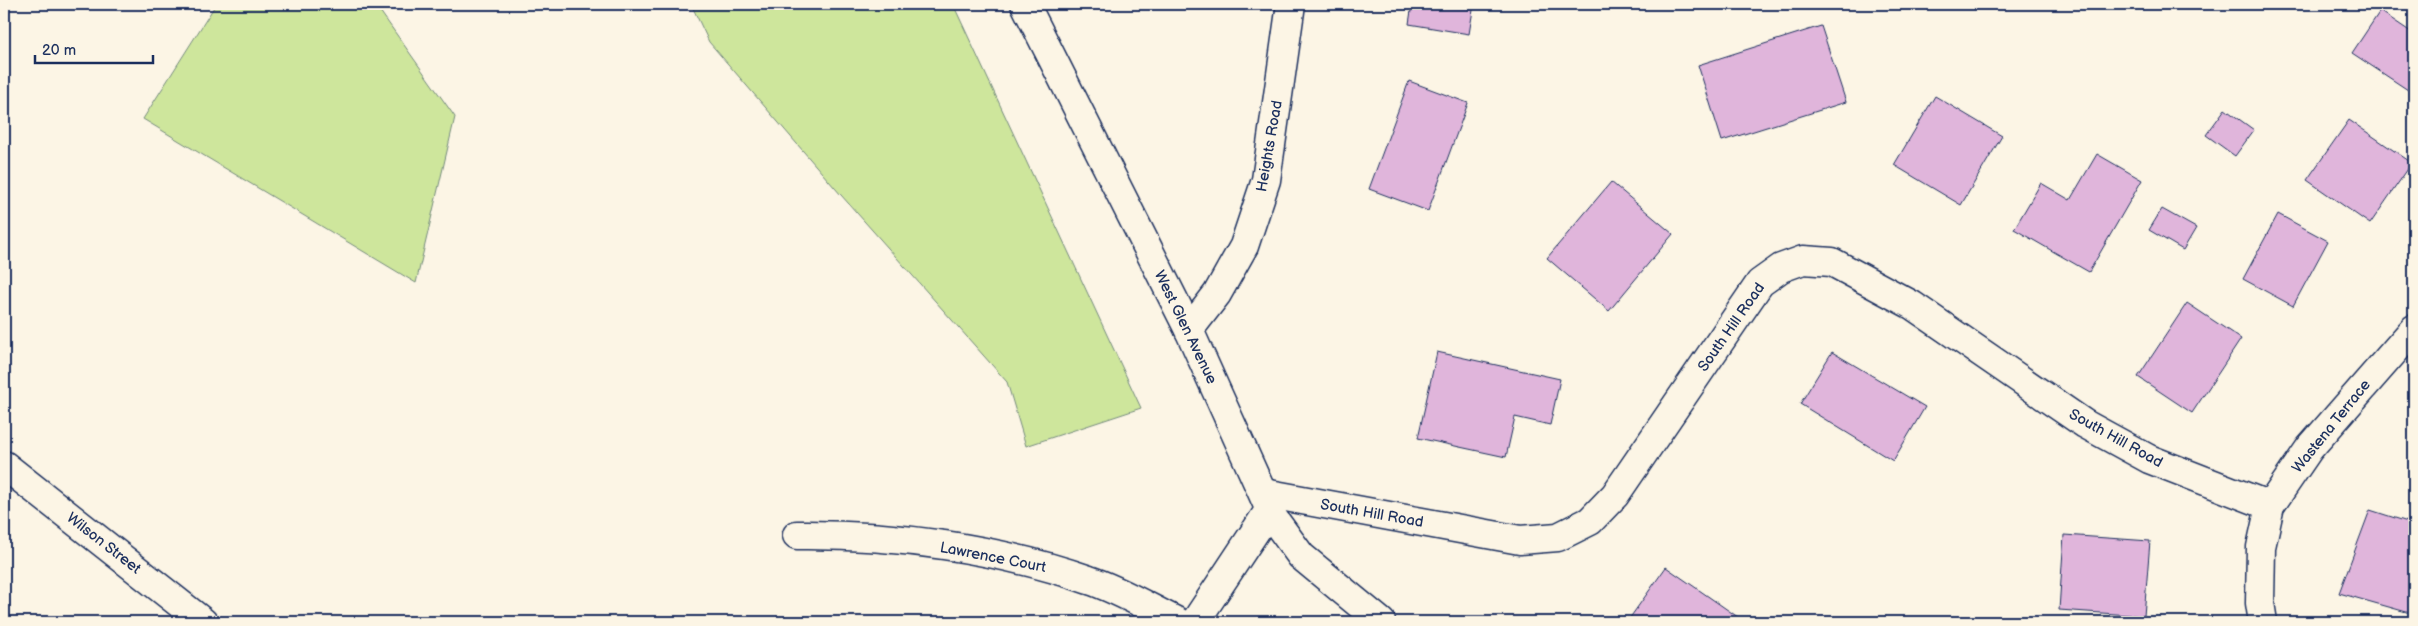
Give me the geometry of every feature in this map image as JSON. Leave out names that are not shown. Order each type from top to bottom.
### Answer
[{"type":"street","name":"West Glen Avenue","points":[[1025,4],[1189,330],[1274,519],[1302,556],[1381,622]]},
{"type":"street","name":"Heights Road","points":[[1189,330],[1217,294],[1244,246],[1266,180],[1291,4]]},
{"type":"street","name":"South Hill Road","points":[[1267,501],[1520,540],[1558,537],[1590,521],[1615,495],[1760,283],[1781,268],[1804,260],[1832,262],[1912,305],[2085,424],[2149,458],[2270,506]]},
{"type":"street","name":"Wastena Terrace","points":[[2263,622],[2260,603],[2261,547],[2270,506],[2309,449],[2414,329]]},
{"type":"street","points":[[2369,379],[2414,354]]},
{"type":"street","name":"Wilson Street","points":[[4,465],[203,622]]},
{"type":"street","points":[[1195,622],[1267,501]]},
{"type":"street","name":"Lawrence Court","points":[[798,535],[833,535],[929,544],[1019,559],[1091,580],[1178,622]]},
{"type":"green space","points":[[216,4],[375,4],[455,117],[416,283],[143,119]]},
{"type":"green space","points":[[691,4],[953,4],[1141,408],[1026,446],[1007,382],[841,195],[709,42]]},
{"type":"building","points":[[1412,4],[1474,4],[1469,34],[1409,24]]},
{"type":"building","points":[[2380,11],[2414,34],[2414,94],[2352,53]]},
{"type":"building","points":[[1821,26],[1846,102],[1722,141],[1698,65]]},
{"type":"building","points":[[1409,81],[1468,103],[1428,211],[1369,189]]},
{"type":"building","points":[[1935,96],[2002,136],[1961,205],[1894,165]]},
{"type":"building","points":[[2225,109],[2254,130],[2235,156],[2206,135]]},
{"type":"building","points":[[2349,120],[2412,163],[2370,224],[2307,180]]},
{"type":"building","points":[[2097,154],[2142,180],[2089,272],[2014,229],[2041,183],[2070,200]]},
{"type":"building","points":[[1611,182],[1673,234],[1609,311],[1547,258]]},
{"type":"building","points":[[2162,209],[2196,228],[2183,250],[2149,230]]},
{"type":"building","points":[[2278,214],[2328,241],[2293,306],[2243,279]]},
{"type":"building","points":[[2187,303],[2241,339],[2192,413],[2138,377]]},
{"type":"building","points":[[1437,352],[1560,379],[1550,425],[1515,417],[1506,457],[1418,438]]},
{"type":"building","points":[[1832,352],[1925,407],[1893,461],[1800,404]]},
{"type":"building","points":[[2370,510],[2414,524],[2414,600],[2410,613],[2339,593]]},
{"type":"building","points":[[2064,535],[2150,541],[2144,616],[2059,610]]},
{"type":"building","points":[[1666,567],[1745,622],[1627,622]]}]
